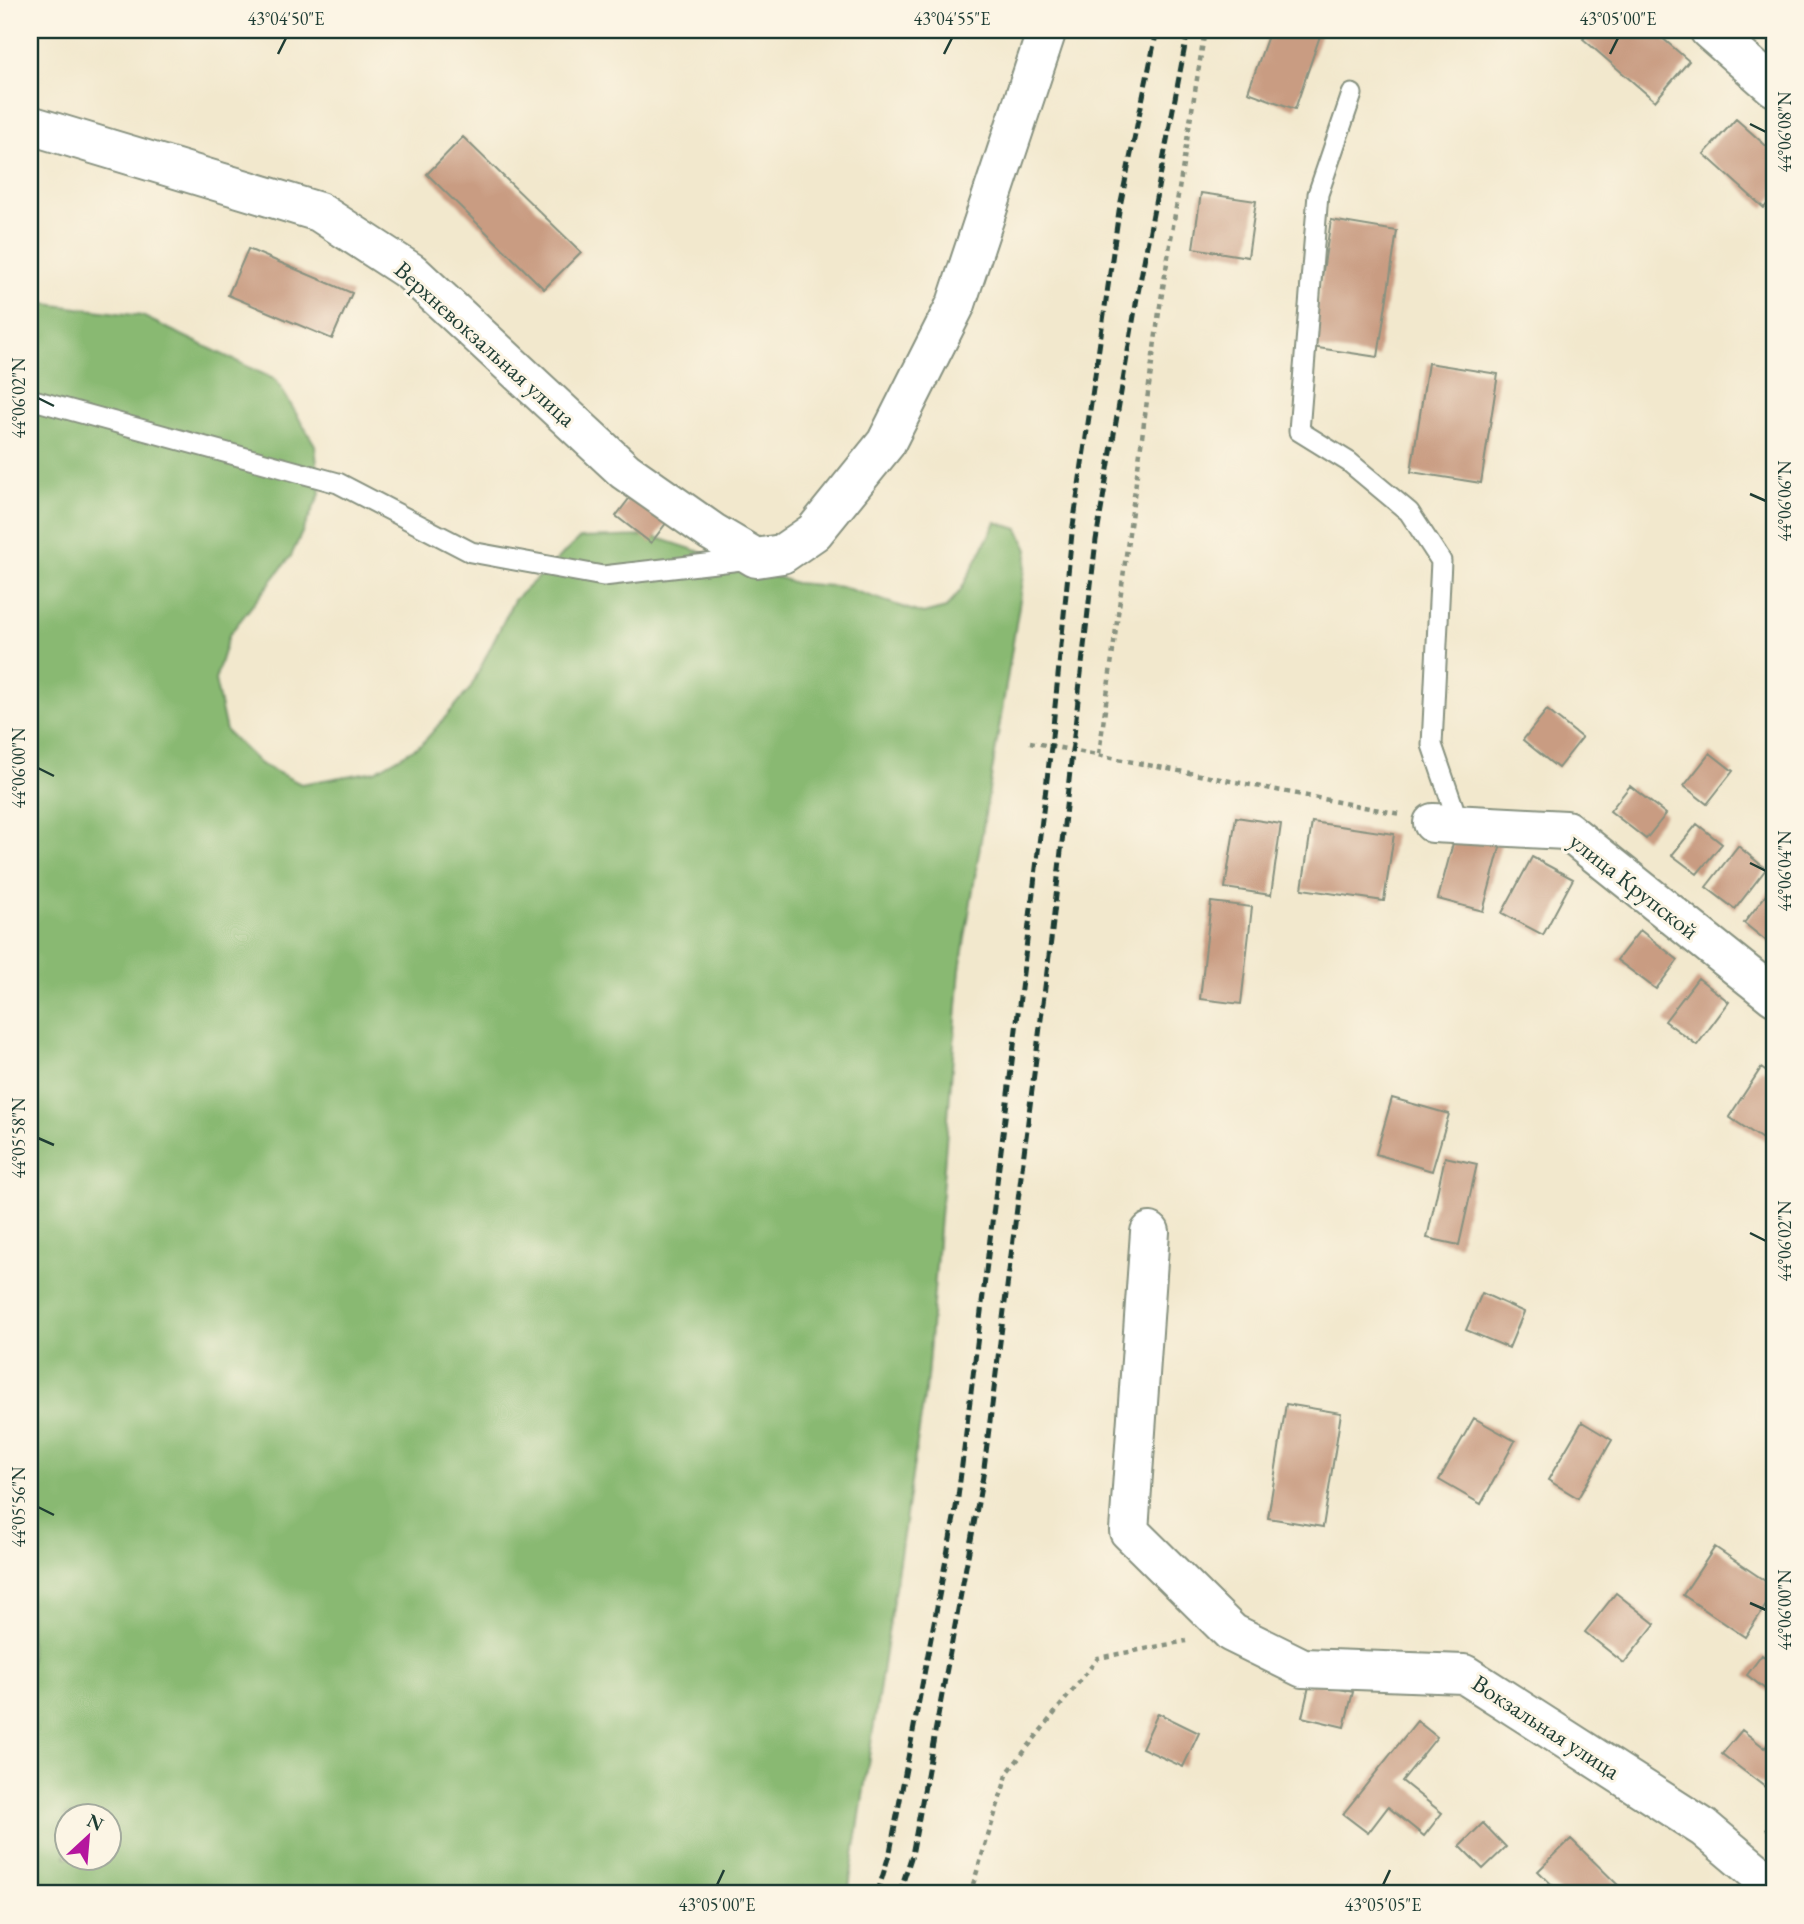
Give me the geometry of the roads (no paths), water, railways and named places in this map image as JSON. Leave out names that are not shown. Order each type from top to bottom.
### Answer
[{"type":"street","points":[[755,558],[782,554],[814,532],[886,443],[956,304],[1047,30]]},
{"type":"street","points":[[1709,30],[1774,87]]},
{"type":"street","name":"Верхневокзальная улица","points":[[30,125],[319,212],[411,272],[625,471],[712,532],[755,558]]},
{"type":"street","name":"улица Крупской","points":[[1446,824],[1566,830],[1774,996]]},
{"type":"street","name":"Вокзальная улица","points":[[1150,1232],[1129,1531],[1232,1633],[1303,1668],[1464,1674],[1704,1828],[1774,1887]]},
{"type":"lane","points":[[1352,94],[1318,194],[1299,431],[1349,462],[1409,512],[1441,561],[1432,745],[1446,824]]},
{"type":"lane","points":[[30,399],[338,483],[471,552],[603,576],[755,558]]},
{"type":"railway","points":[[877,1894],[890,1852],[958,1497],[1051,747],[1072,533],[1119,211],[1157,30]]},
{"type":"railway","points":[[899,1894],[912,1855],[983,1476],[1051,940],[1096,540],[1137,298],[1188,30]]}]
